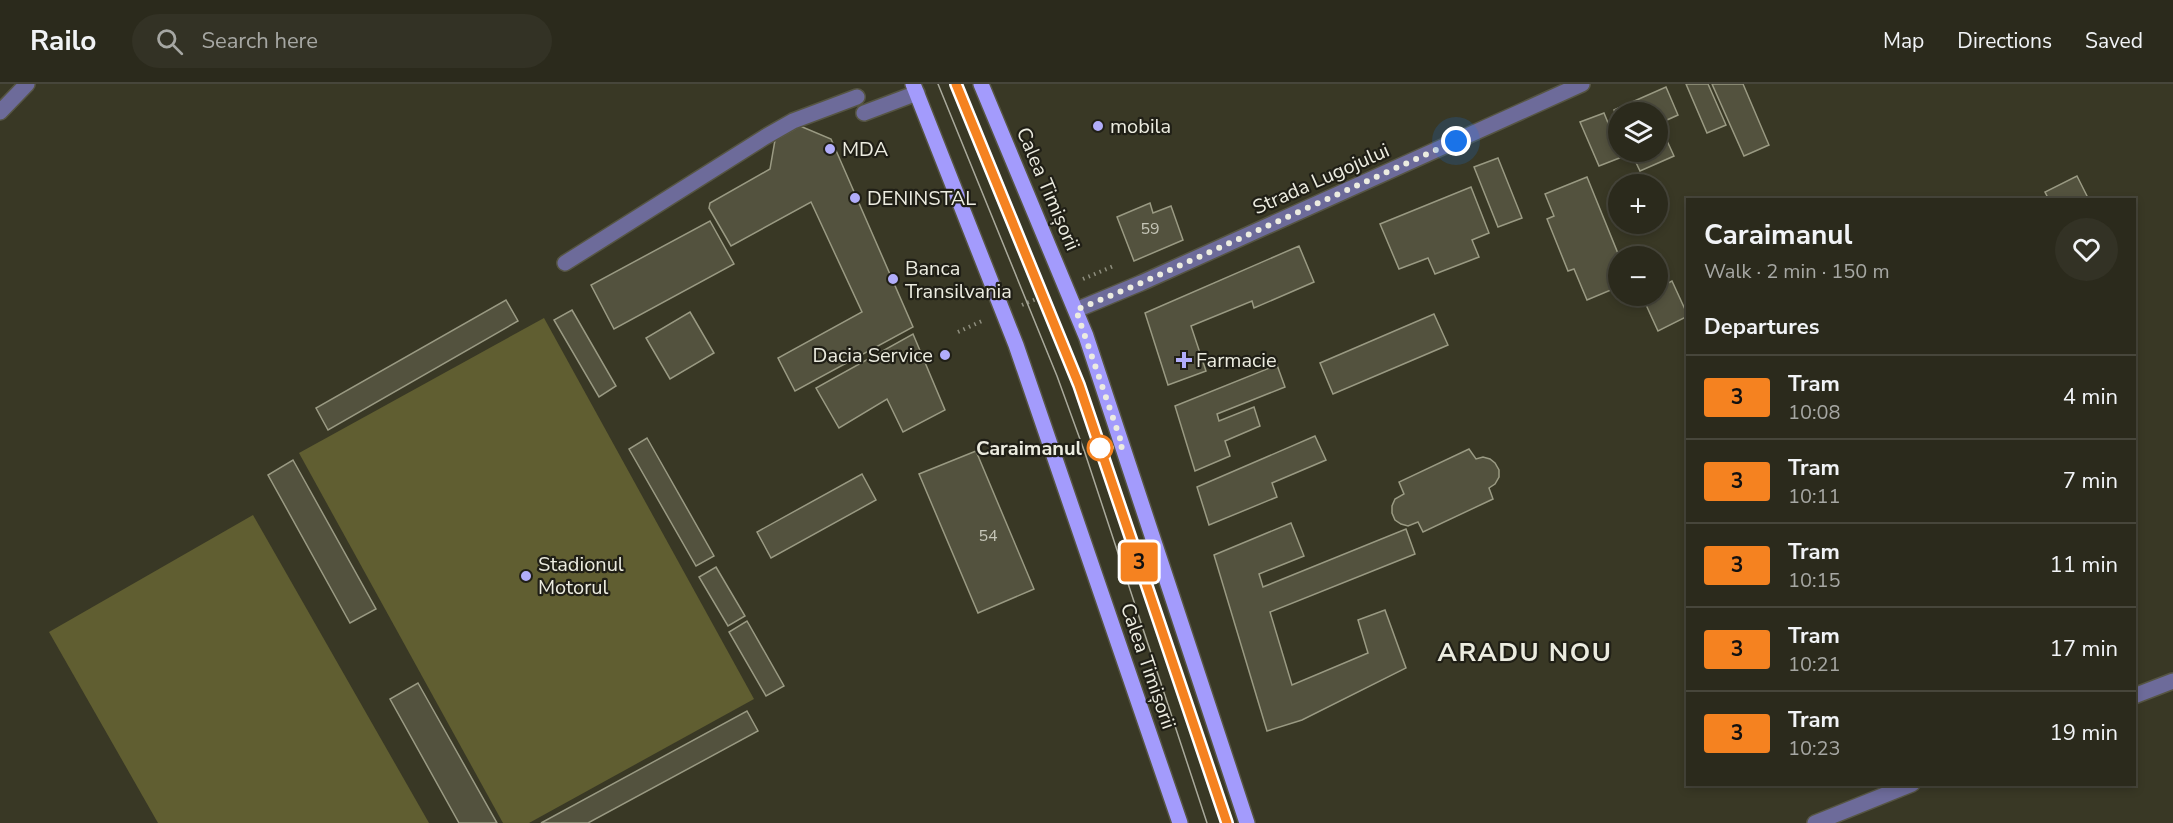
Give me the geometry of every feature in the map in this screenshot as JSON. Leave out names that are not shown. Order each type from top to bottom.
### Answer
[{"type":"main road","name":"Calea Timișorii","points":[[981,84],[1076,310],[1247,823]]},
{"type":"main road","name":"Calea Timișorii","points":[[915,88],[1003,312],[1180,823]]},
{"type":"street","points":[[0,112],[27,84]]},
{"type":"street","name":"Strada Lugojului","points":[[1076,310],[1141,283],[1582,84]]},
{"type":"street","points":[[864,113],[915,88]]},
{"type":"street","points":[[565,263],[765,137],[793,122],[857,97]]},
{"type":"street","points":[[2136,695],[2173,681]]},
{"type":"street","points":[[1815,823],[1907,786]]},
{"type":"path","points":[[957,332],[1116,265]]},
{"type":"shaded area","name":"Stadionul Motorul","points":[[544,318],[754,699],[529,823],[503,823],[299,453]]},
{"type":"shaded area","points":[[253,515],[429,823],[158,823],[49,632]]},
{"type":"building","points":[[1686,84],[1708,84],[1726,125],[1707,133]]},
{"type":"building","points":[[1712,84],[1743,84],[1769,145],[1744,156]]},
{"type":"building","points":[[1666,87],[1678,115],[1668,120],[1668,102],[1632,102]]},
{"type":"building","points":[[1604,113],[1608,123],[1609,162],[1599,166],[1580,122]]},
{"type":"building","points":[[800,126],[831,139],[913,327],[795,391],[778,358],[862,312],[811,202],[731,246],[709,208],[710,203],[770,169],[775,140]]},
{"type":"building","points":[[1668,143],[1674,156],[1668,159]]},
{"type":"building","points":[[1498,158],[1522,218],[1498,227],[1474,167]]},
{"type":"building","points":[[1636,162],[1660,162],[1640,171]]},
{"type":"building","points":[[2077,176],[2088,198],[2048,198],[2045,192]]},
{"type":"building","points":[[1587,177],[1608,234],[1610,234],[1615,246],[1608,246],[1608,291],[1587,300],[1574,269],[1568,271],[1547,219],[1554,216],[1545,194]]},
{"type":"building","points":[[1471,187],[1489,233],[1472,240],[1479,257],[1435,274],[1428,258],[1399,269],[1380,224]]},
{"type":"building","points":[[1150,203],[1153,213],[1171,206],[1183,240],[1134,261],[1117,217]]},
{"type":"building","points":[[710,221],[734,264],[614,329],[591,285]]},
{"type":"building","points":[[1299,246],[1314,282],[1254,308],[1252,301],[1191,326],[1206,371],[1168,385],[1145,313]]},
{"type":"building","points":[[1672,281],[1686,312],[1686,317],[1658,331],[1647,306],[1668,306],[1668,283]]},
{"type":"building","points":[[506,300],[518,321],[328,430],[316,408]]},
{"type":"building","points":[[572,310],[616,386],[599,397],[554,320]]},
{"type":"building","points":[[690,312],[714,353],[670,379],[646,338]]},
{"type":"building","points":[[1434,314],[1448,345],[1333,394],[1320,363]]},
{"type":"building","points":[[913,334],[945,410],[903,432],[887,399],[839,428],[816,388]]},
{"type":"building","points":[[1277,365],[1285,387],[1217,414],[1219,421],[1254,407],[1260,426],[1225,441],[1230,456],[1195,471],[1175,406]]},
{"type":"building","points":[[1315,436],[1326,460],[1272,483],[1277,497],[1209,525],[1197,487]]},
{"type":"building","points":[[647,438],[714,556],[696,566],[629,449]]},
{"type":"building","points":[[1469,449],[1476,459],[1483,457],[1490,459],[1499,470],[1499,477],[1489,488],[1493,499],[1423,532],[1418,522],[1408,526],[1395,520],[1392,506],[1395,499],[1404,494],[1399,482]]},
{"type":"building","points":[[976,451],[1034,589],[978,613],[919,474]]},
{"type":"building","points":[[293,460],[376,609],[350,623],[268,475]]},
{"type":"building","points":[[862,474],[876,500],[771,558],[757,532]]},
{"type":"building","points":[[1291,523],[1304,556],[1259,574],[1263,587],[1406,529],[1415,554],[1270,612],[1292,685],[1368,653],[1358,620],[1385,610],[1406,668],[1302,720],[1267,731],[1214,555]]},
{"type":"building","points":[[716,567],[745,616],[728,626],[699,577]]},
{"type":"building","points":[[747,621],[784,686],[766,696],[729,632]]},
{"type":"building","points":[[418,683],[497,823],[459,823],[390,699]]},
{"type":"building","points":[[747,711],[758,731],[588,823],[541,823]]},
{"type":"tram line","points":[[938,84],[1057,376],[1085,453],[1207,823]]},
{"type":"tram line","points":[[956,84],[1079,385],[1227,823]]},
{"type":"tram line","name":"3","points":[[956,84],[1079,385],[1227,823]]},
{"type":"place","name":"mobila","points":[[1098,126]]},
{"type":"place","name":"MDA","points":[[830,149]]},
{"type":"place","name":"DENINSTAL","points":[[855,198]]},
{"type":"place","name":"Banca Transilvania","points":[[893,279]]},
{"type":"place","name":"Dacia Service","points":[[945,355]]},
{"type":"place","name":"Farmacie","points":[[1184,360]]},
{"type":"place","name":"Caraimanul","points":[[1100,448]]},
{"type":"place","name":"Stadionul Motorul","points":[[526,576]]},
{"type":"district","name":"ARADU NOU","points":[[1525,652]]},
{"type":"route","points":[[1100,448],[1123,447],[1076,310],[1456,141]]}]
